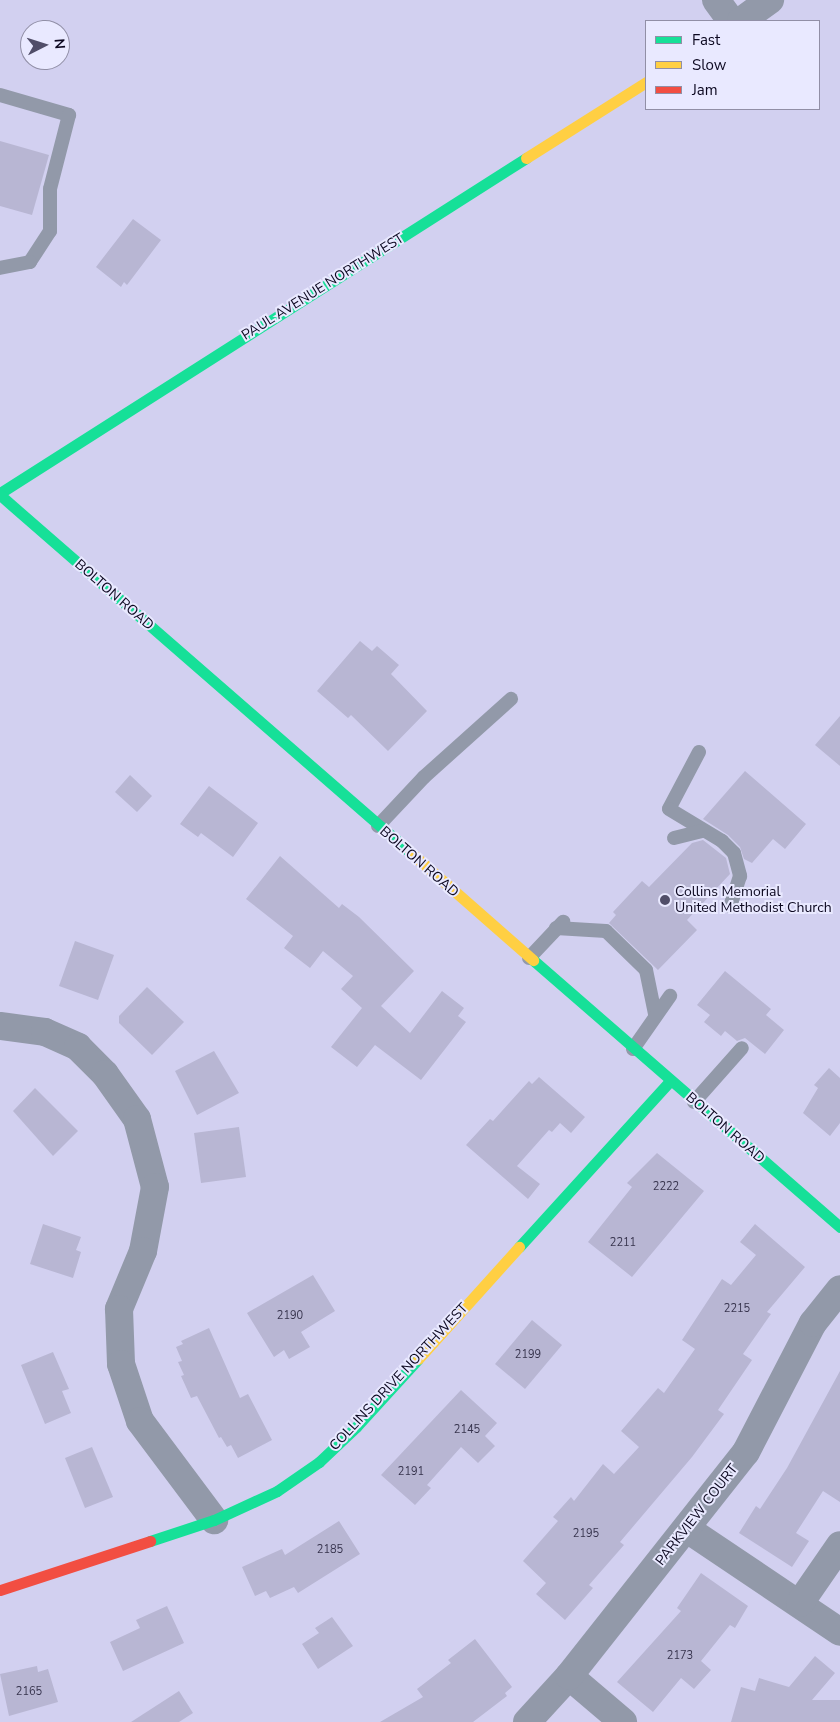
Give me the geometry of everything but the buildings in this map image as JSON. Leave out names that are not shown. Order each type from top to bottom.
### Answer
[{"type":"street","points":[[716,0],[730,20]]},
{"type":"street","points":[[742,20],[770,0]]},
{"type":"street","name":"PAUL AVENUE NORTHWEST","points":[[0,494],[645,83]]},
{"type":"street","name":"BOLTON ROAD","points":[[0,494],[694,1102],[840,1227]]},
{"type":"street","points":[[0,1026],[45,1032],[78,1048],[105,1074],[136,1119],[155,1187],[143,1251],[119,1309],[121,1364],[140,1421],[214,1520]]},
{"type":"street","name":"COLLINS DRIVE NORTHWEST","points":[[0,1590],[214,1520],[277,1491],[319,1462],[356,1427],[670,1081]]},
{"type":"street","name":"PARKVIEW COURT","points":[[527,1722],[569,1676],[746,1452],[813,1323],[840,1289]]},
{"type":"street","points":[[687,1528],[840,1632]]},
{"type":"street","points":[[800,1603],[840,1544]]},
{"type":"street","points":[[569,1676],[623,1722]]},
{"type":"lane","points":[[0,95],[69,115],[50,189],[50,231],[30,262],[0,268]]},
{"type":"lane","points":[[378,826],[424,777],[512,699]]},
{"type":"lane","points":[[699,752],[669,809],[702,831],[722,841],[734,853],[740,876],[730,906]]},
{"type":"lane","points":[[674,838],[702,831]]},
{"type":"lane","points":[[529,958],[560,924],[606,931],[646,970],[655,1014]]},
{"type":"lane","points":[[633,1048],[655,1014],[670,996]]},
{"type":"lane","points":[[694,1102],[742,1048]]},
{"type":"traffic: fast","points":[[0,493],[526,158]]},
{"type":"traffic: fast","points":[[0,495],[410,852]]},
{"type":"traffic: fast","points":[[533,960],[840,1227]]},
{"type":"traffic: fast","points":[[519,1247],[670,1081]]},
{"type":"traffic: fast","points":[[150,1541],[214,1520],[277,1491],[319,1462],[356,1427],[418,1359]]},
{"type":"traffic: slow","points":[[526,158],[645,83]]},
{"type":"traffic: slow","points":[[410,852],[533,960]]},
{"type":"traffic: slow","points":[[418,1359],[519,1247]]},
{"type":"traffic: jam","points":[[0,1590],[150,1541]]},
{"type":"place","name":"Collins Memorial United Methodist Church","points":[[665,900]]}]
